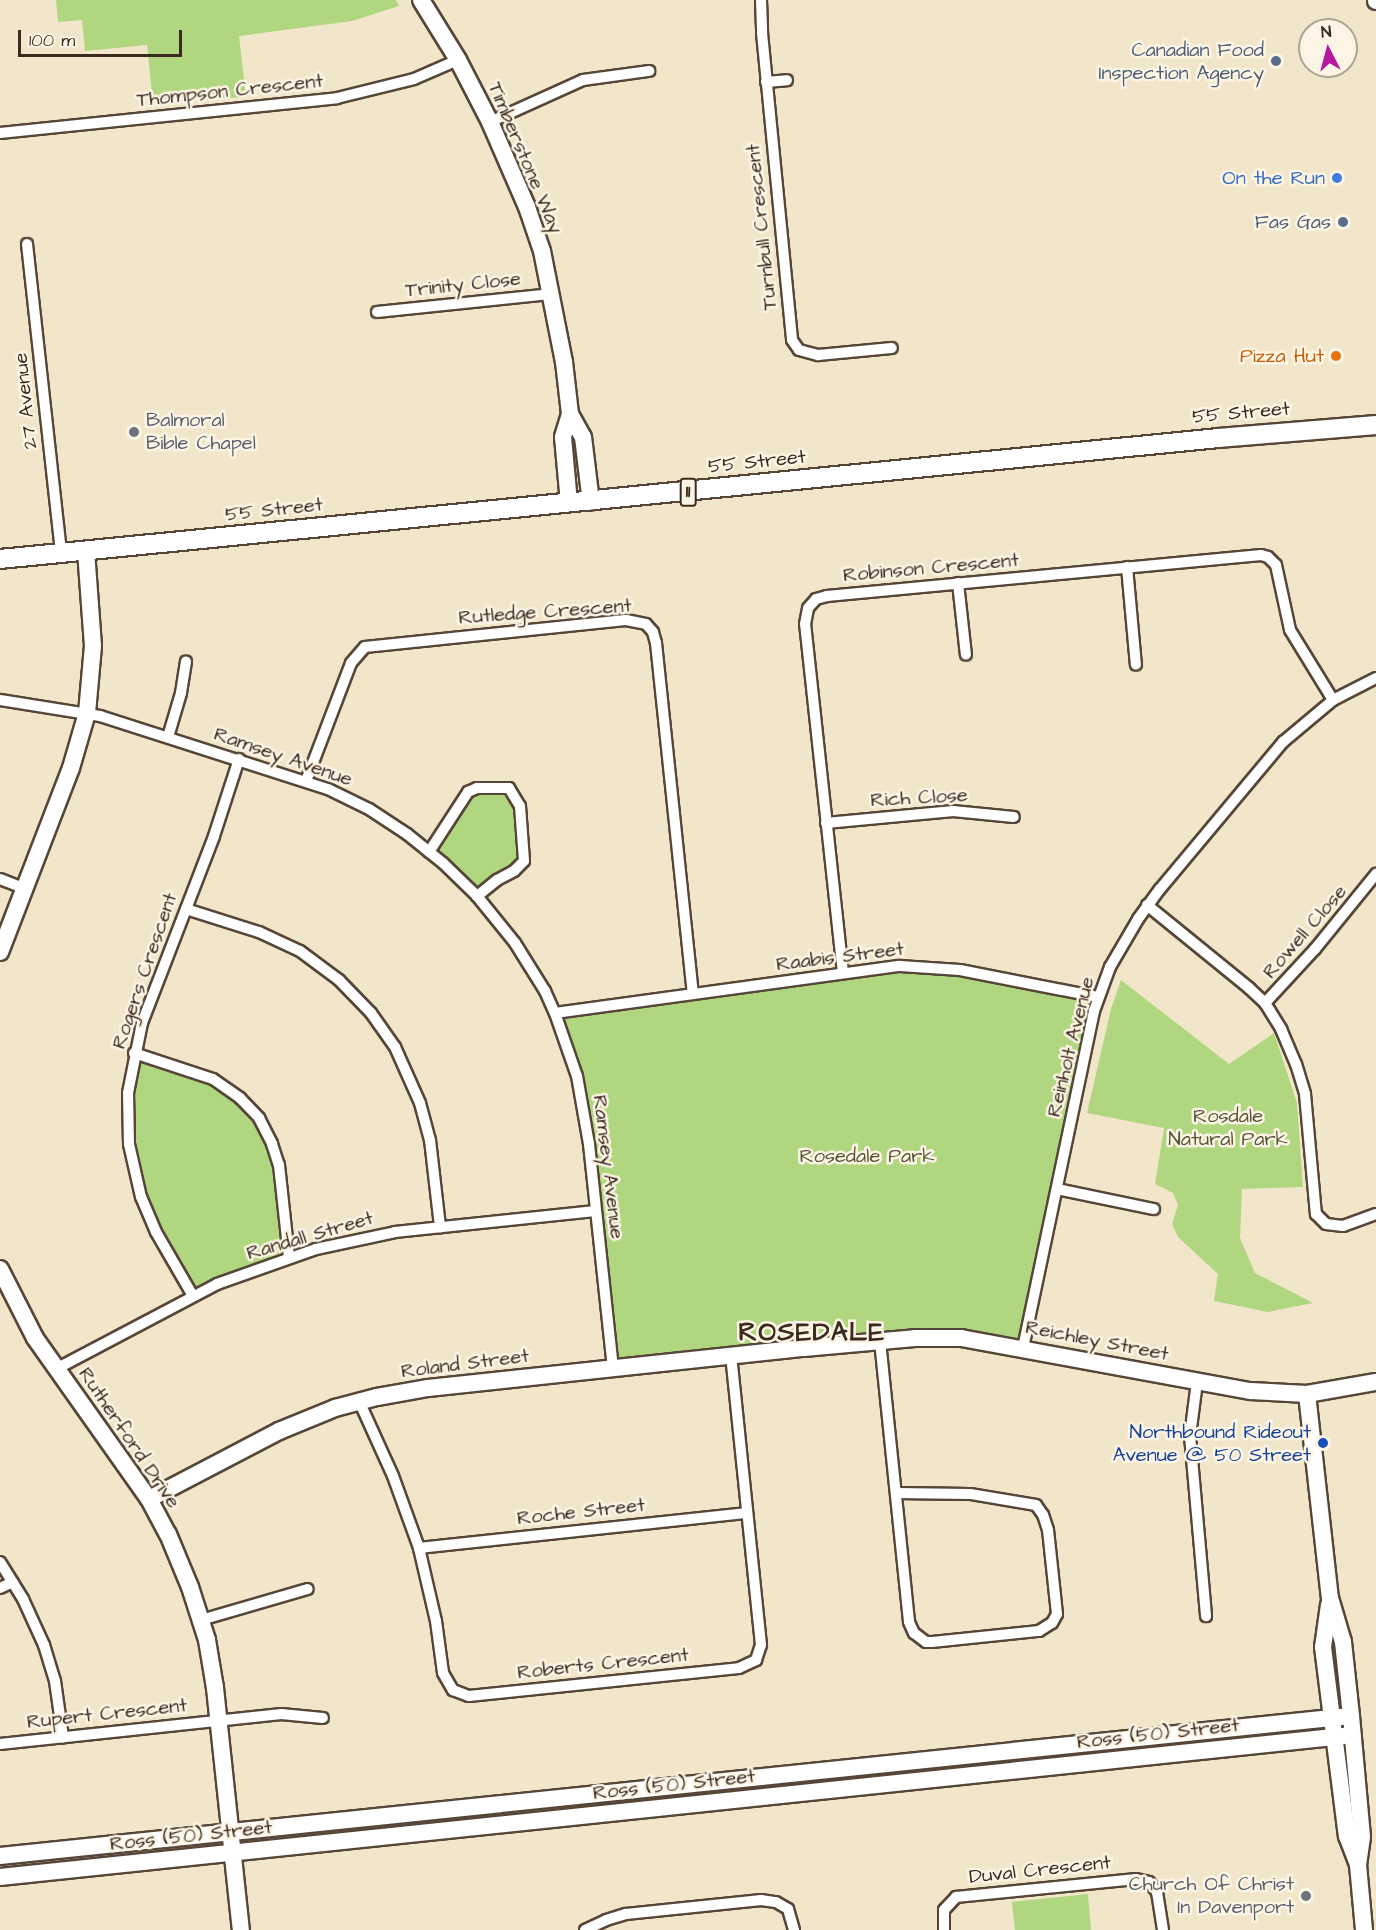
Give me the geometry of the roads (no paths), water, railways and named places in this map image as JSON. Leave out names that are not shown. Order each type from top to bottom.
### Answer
[{"type":"main road","name":"55 Street","points":[[0,559],[1218,438],[1376,425]]},
{"type":"street","name":"Timberstone Way","points":[[421,0],[458,60],[490,122],[527,207],[552,294],[570,414],[583,437],[591,502]]},
{"type":"street","name":"Turnbull Crescent","points":[[760,2],[792,340],[799,350],[818,355],[892,348]]},
{"type":"street","name":"Thompson Crescent","points":[[0,133],[337,98],[414,79],[458,60]]},
{"type":"street","points":[[490,122],[583,80],[649,71]]},
{"type":"street","points":[[766,82],[787,80]]},
{"type":"street","name":"27 Avenue","points":[[27,244],[61,554]]},
{"type":"street","name":"Trinity Close","points":[[377,312],[552,294]]},
{"type":"street","name":"Timberstone Way","points":[[569,503],[563,437],[570,414]]},
{"type":"street","points":[[0,952],[71,768],[87,713],[93,646],[86,551]]},
{"type":"street","name":"Robinson Crescent","points":[[843,973],[805,624],[808,608],[816,599],[827,596],[1253,555],[1268,557],[1278,571],[1284,611],[1293,637],[1333,700]]},
{"type":"street","points":[[1127,567],[1136,665]]},
{"type":"street","points":[[958,583],[966,655]]},
{"type":"street","name":"Rutledge Crescent","points":[[306,781],[351,663],[365,647],[626,620],[646,624],[653,632],[656,643],[693,993]]},
{"type":"street","points":[[168,737],[182,693],[186,661]]},
{"type":"street","name":"Reinholt Avenue","points":[[1023,1348],[1097,997],[1110,967],[1148,905],[1277,750],[1333,700],[1376,678]]},
{"type":"street","name":"Ramsey Avenue","points":[[0,700],[87,713],[306,781],[369,809],[429,852],[477,896],[515,943],[555,1013],[583,1101],[613,1368]]},
{"type":"street","name":"Rogers Crescent","points":[[193,1296],[156,1232],[136,1178],[127,1125],[128,1093],[134,1053],[142,1023],[218,825],[239,759]]},
{"type":"street","points":[[429,852],[468,792],[477,788],[497,786],[509,788],[520,806],[524,861],[514,872],[497,880],[477,896]]},
{"type":"street","name":"Rich Close","points":[[826,823],[953,811],[1014,817]]},
{"type":"street","points":[[1362,892],[1376,874]]},
{"type":"street","points":[[0,879],[24,888]]},
{"type":"street","name":"Rowell Close","points":[[1265,1003],[1362,892],[1376,891]]},
{"type":"street","name":"Rowell Close","points":[[1148,905],[1265,1003],[1288,1043],[1302,1081],[1316,1214],[1326,1224],[1343,1226],[1376,1214]]},
{"type":"street","points":[[186,909],[260,932],[300,951],[339,980],[371,1013],[395,1047],[420,1103],[430,1140],[440,1227]]},
{"type":"street","name":"Raabis Street","points":[[555,1013],[900,966],[942,967],[1097,997]]},
{"type":"street","points":[[134,1053],[213,1079],[240,1098],[259,1118],[279,1165],[289,1257]]},
{"type":"street","points":[[1057,1189],[1154,1209]]},
{"type":"street","name":"Randall Street","points":[[56,1369],[193,1296],[289,1257],[364,1237],[596,1211]]},
{"type":"street","name":"Rutherford Drive","points":[[0,1269],[18,1309],[56,1369],[149,1499],[182,1565],[201,1620],[215,1688],[241,1930]]},
{"type":"street","name":"Reichley Street","points":[[809,1348],[880,1341],[961,1338],[1251,1391],[1307,1394],[1376,1382]]},
{"type":"street","points":[[880,1341],[909,1622],[919,1638],[926,1642],[1039,1631],[1052,1623],[1056,1606],[1048,1530],[1044,1515],[1036,1505],[970,1494],[896,1493]]},
{"type":"street","name":"Roland Street","points":[[149,1499],[279,1431],[359,1401],[428,1388],[809,1348]]},
{"type":"street","name":"Roberts Crescent","points":[[359,1401],[393,1476],[419,1548],[436,1621],[445,1680],[453,1690],[462,1694],[745,1667],[756,1660],[761,1645],[731,1356]]},
{"type":"street","points":[[1197,1382],[1190,1436],[1206,1616]]},
{"type":"street","points":[[1307,1394],[1330,1598],[1343,1642],[1351,1716],[1362,1837],[1358,1865],[1364,1930]]},
{"type":"street","name":"Roche Street","points":[[419,1548],[747,1513]]},
{"type":"street","points":[[0,1562],[14,1582],[36,1626],[49,1661],[63,1737]]},
{"type":"street","points":[[0,1588],[14,1582]]},
{"type":"street","points":[[201,1620],[308,1589]]},
{"type":"street","points":[[1330,1598],[1323,1647],[1347,1836],[1358,1865]]},
{"type":"street","name":"Rupert Crescent","points":[[0,1744],[281,1714],[323,1718]]},
{"type":"street","name":"Ross (50) Street","points":[[0,1856],[1351,1716]]},
{"type":"street","name":"Ross (50) Street","points":[[0,1877],[1353,1735]]},
{"type":"street","name":"Duval Crescent","points":[[944,1930],[944,1910],[956,1897],[1136,1878],[1143,1879],[1154,1886],[1161,1904],[1163,1930]]},
{"type":"street","points":[[585,1930],[626,1914],[761,1900],[776,1902],[788,1909],[794,1930]]},
{"type":"place","name":"Canadian Food Inspection Agency","points":[[1276,61]]},
{"type":"place","name":"On the Run","points":[[1337,178]]},
{"type":"place","name":"Fas Gas","points":[[1343,222]]},
{"type":"place","name":"Pizza Hut","points":[[1336,356]]},
{"type":"place","name":"Balmoral Bible Chapel","points":[[134,432]]},
{"type":"place","name":"Northbound Rideout Avenue @ 50 Street","points":[[1323,1443]]},
{"type":"place","name":"Church Of Christ In Davenport","points":[[1306,1896]]},
{"type":"district","name":"ROSEDALE","points":[[812,1333]]},
{"type":"park label","name":"Rosdale Natural Park","points":[[1228,1128]]},
{"type":"park label","name":"Rosedale Park","points":[[867,1156]]}]
